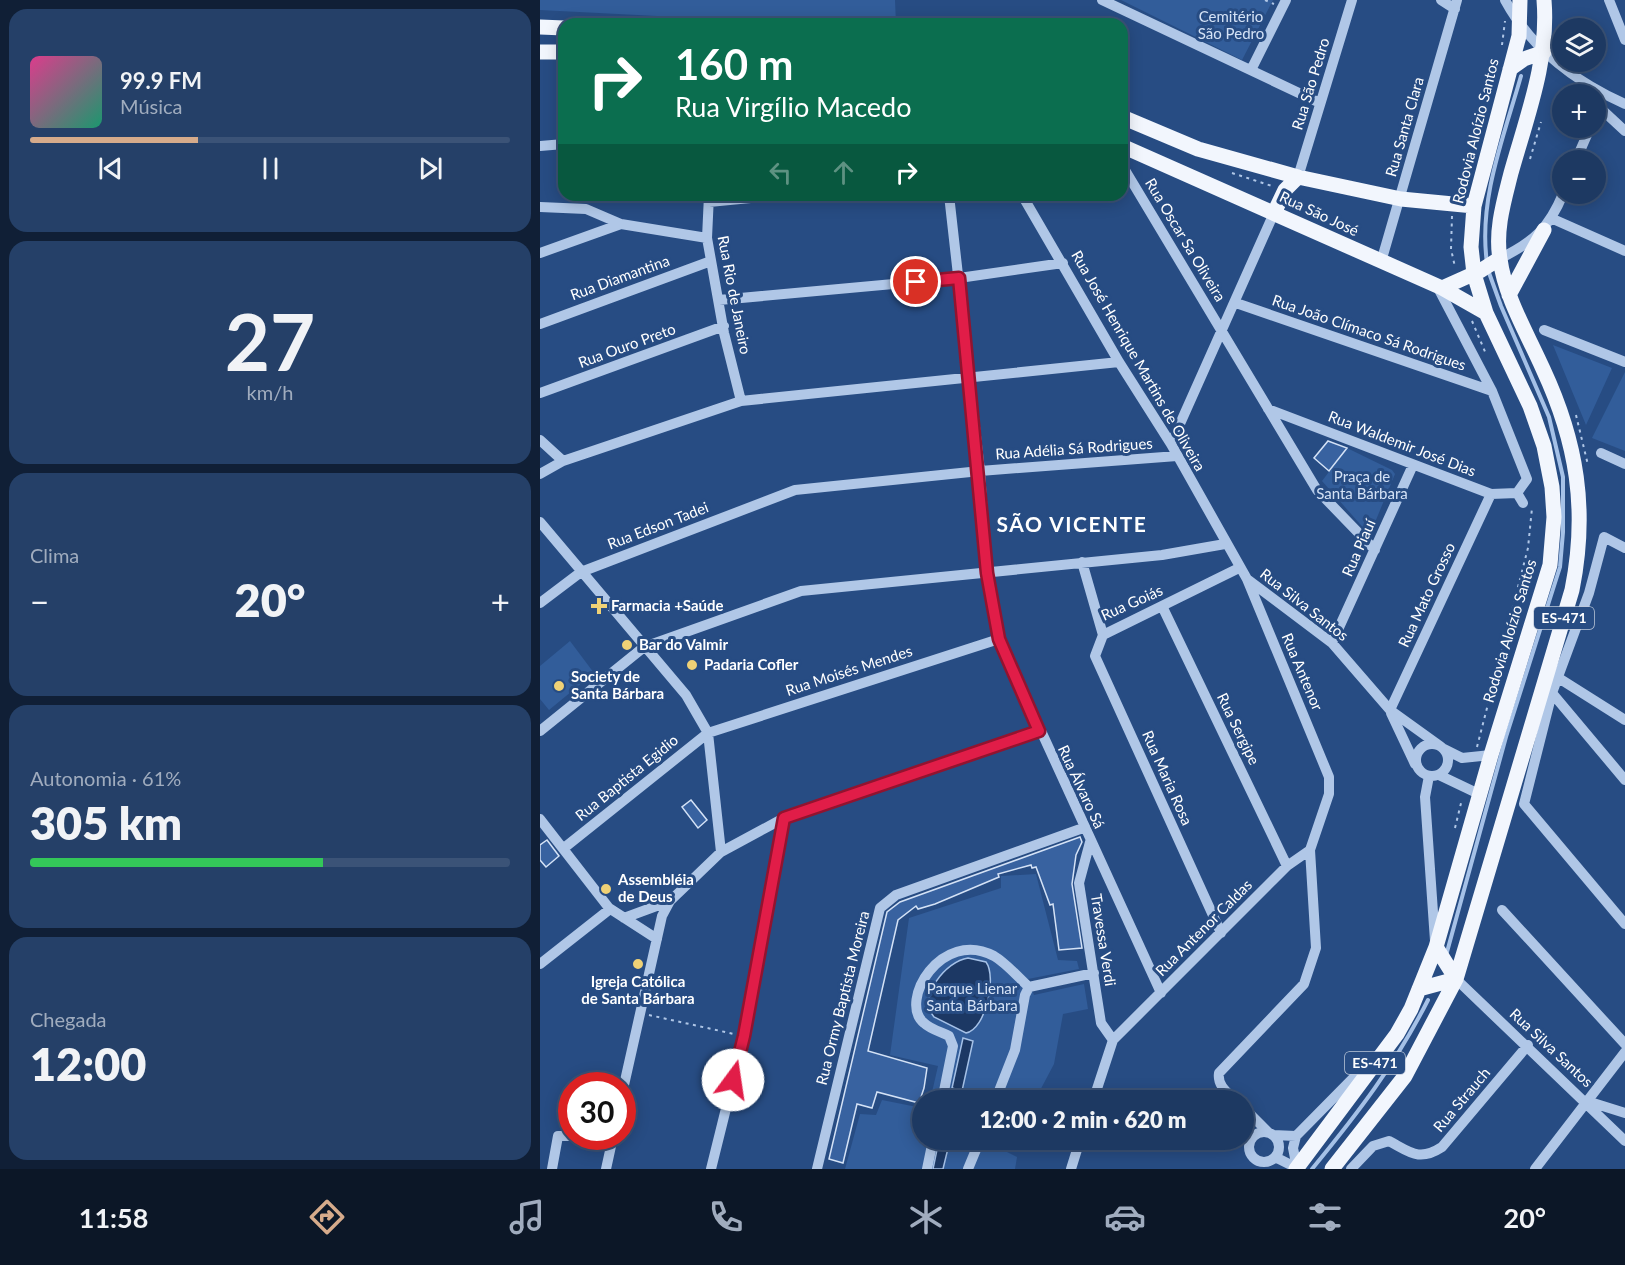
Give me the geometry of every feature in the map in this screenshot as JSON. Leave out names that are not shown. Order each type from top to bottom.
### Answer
[{"type":"main road","name":"ES-471","points":[[1332,1169],[1405,1076],[1456,979],[1572,590],[1579,557],[1579,495],[1570,439],[1554,394],[1509,296],[1497,260],[1504,202],[1544,52],[1544,0]]},
{"type":"main road","name":"Rodovia Aloízio Santos","points":[[1297,1169],[1397,1034],[1419,989],[1436,947],[1491,755],[1550,566],[1554,517],[1552,487],[1544,446],[1530,406],[1486,313],[1471,247],[1474,206],[1503,66],[1521,24],[1510,1]]},
{"type":"main road","points":[[540,27],[558,28]]},
{"type":"main road","points":[[540,52],[558,52]]},
{"type":"main road","points":[[1503,66],[1544,52]]},
{"type":"main road","name":"Rua São José","points":[[1128,120],[1198,149],[1298,177],[1401,199],[1474,206]]},
{"type":"main road","name":"Rua São José","points":[[1128,149],[1439,287],[1486,313]]},
{"type":"main road","points":[[1274,213],[1285,190],[1298,177]]},
{"type":"main road","points":[[1509,296],[1548,224]]},
{"type":"main road","points":[[1439,287],[1459,282],[1497,260]]},
{"type":"main road","points":[[1419,989],[1456,979],[1436,947]]},
{"type":"street","points":[[1102,0],[1320,103]]},
{"type":"street","points":[[1251,70],[1286,0]]},
{"type":"street","name":"Rua São Pedro","points":[[1298,177],[1352,0]]},
{"type":"street","points":[[1441,0],[1456,4]]},
{"type":"street","points":[[1609,0],[1625,40]]},
{"type":"street","name":"Rua Santa Clara","points":[[1381,262],[1456,4]]},
{"type":"street","points":[[1521,24],[1544,52],[1587,84]]},
{"type":"street","points":[[1606,96],[1625,104]]},
{"type":"street","points":[[1606,116],[1625,131]]},
{"type":"street","points":[[540,146],[558,144]]},
{"type":"street","name":"Rua Oscar Sa Oliveira","points":[[1128,175],[1317,490],[1375,550]]},
{"type":"street","name":"Rua Rio de Janeiro","points":[[709,201],[707,238],[718,300],[741,400]]},
{"type":"street","name":"Rua Álvaro Sá","points":[[950,201],[980,471],[987,573],[999,639],[1083,828],[1161,993]]},
{"type":"street","name":"Rua José Henrique Martins de Oliveira","points":[[1026,201],[1119,362],[1171,444],[1225,544]]},
{"type":"street","points":[[1497,260],[1548,224],[1558,204]]},
{"type":"street","points":[[540,207],[586,209],[621,224],[707,238]]},
{"type":"street","points":[[1171,444],[1236,303],[1274,213]]},
{"type":"street","points":[[540,253],[621,224]]},
{"type":"street","points":[[1548,224],[1625,251]]},
{"type":"street","name":"Rua Diamantina","points":[[540,324],[711,261]]},
{"type":"street","points":[[718,300],[959,278],[1063,263]]},
{"type":"street","points":[[1439,287],[1492,391],[1527,478],[1517,493],[1527,503]]},
{"type":"street","name":"Rua João Clímaco Sá Rodrigues","points":[[1236,303],[1492,391]]},
{"type":"street","name":"Rua Ouro Preto","points":[[540,393],[724,327]]},
{"type":"street","points":[[1544,330],[1625,362]]},
{"type":"street","points":[[540,474],[563,461],[741,400],[968,375],[1119,362]]},
{"type":"street","name":"Rua Waldemir José Dias","points":[[1268,409],[1491,494],[1517,493]]},
{"type":"street","points":[[540,440],[563,461]]},
{"type":"street","points":[[1601,453],[1625,464]]},
{"type":"street","name":"Rua Adélia Sá Rodrigues","points":[[795,490],[980,471],[1177,456]]},
{"type":"street","name":"Rua Piauí","points":[[1332,643],[1413,465]]},
{"type":"street","name":"Rua Edson Tadei","points":[[540,603],[581,572],[795,490]]},
{"type":"street","name":"Rua Mato Grosso","points":[[1390,710],[1491,494]]},
{"type":"street","points":[[540,522],[686,695],[708,733],[721,852]]},
{"type":"street","points":[[1625,548],[1604,537],[1589,592],[1552,693],[1524,804],[1625,924]]},
{"type":"street","points":[[540,731],[644,647],[801,591],[1162,555],[1225,544],[1247,579]]},
{"type":"street","name":"Rua Goiás","points":[[1082,562],[1103,635],[1239,568]]},
{"type":"street","name":"Rua Silva Santos","points":[[1247,579],[1332,643],[1390,710],[1442,747],[1462,758],[1474,759]]},
{"type":"street","name":"Rua Antenor","points":[[1247,579],[1329,777],[1329,794],[1310,850]]},
{"type":"street","name":"Rua Sergipe","points":[[1162,606],[1287,866]]},
{"type":"street","name":"Rua Maria Rosa","points":[[1103,635],[1095,656],[1221,933]]},
{"type":"street","name":"Rua Moisés Mendes","points":[[708,733],[999,639]]},
{"type":"street","points":[[1557,677],[1624,717]]},
{"type":"street","points":[[1552,693],[1625,780]]},
{"type":"street","name":"Rua Silva Santos","points":[[1390,710],[1417,766]]},
{"type":"street","points":[[627,1072],[662,916],[669,901],[721,852],[784,818],[1039,731]]},
{"type":"street","name":"Rua Baptista Egidio","points":[[564,848],[708,733]]},
{"type":"street","points":[[1436,947],[1425,797],[1434,775],[1448,763],[1442,747],[1431,743],[1421,747],[1416,756],[1417,766],[1434,775],[1465,786],[1481,795]]},
{"type":"street","points":[[1474,759],[1491,755]]},
{"type":"street","points":[[711,1169],[744,1036],[784,818]]},
{"type":"street","points":[[542,824],[564,848],[610,909],[657,939]]},
{"type":"street","name":"Rua Ormy Baptista Moreira","points":[[817,1169],[880,908],[896,895],[1083,828]]},
{"type":"street","name":"Travessa Verdi","points":[[1090,843],[1079,883],[1101,1023],[1113,1040]]},
{"type":"street","points":[[1225,1090],[1218,1079],[1219,1073],[1304,984],[1316,948],[1310,850]]},
{"type":"street","name":"Rua Antenor Caldas","points":[[1097,1090],[1113,1040],[1287,866],[1310,850]]},
{"type":"street","points":[[624,918],[669,901]]},
{"type":"street","points":[[540,964],[610,909]]},
{"type":"street","points":[[1502,910],[1625,1044]]},
{"type":"street","points":[[944,1090],[953,1046],[949,1036],[922,1023],[916,1010],[923,977],[945,955],[965,948],[993,956],[1029,987]]},
{"type":"street","points":[[1029,987],[1094,973]]},
{"type":"street","name":"Rua Silva Santos","points":[[1456,979],[1587,1101],[1625,1141]]},
{"type":"street","points":[[999,1090],[1015,1050],[1025,996],[1029,987]]},
{"type":"street","points":[[1253,1156],[1261,1161],[1297,1169],[1293,1148],[1296,1136],[1397,1034]]},
{"type":"street","name":"Rua Strauch","points":[[1351,1169],[1373,1146],[1389,1140],[1415,1155],[1430,1155],[1442,1147],[1527,1045]]},
{"type":"street","points":[[1535,1169],[1625,1052]]},
{"type":"street","points":[[1587,1101],[1625,1113]]},
{"type":"street","points":[[1254,1118],[1271,1134],[1279,1148],[1270,1162]]},
{"type":"street","points":[[1254,1137],[1271,1134],[1296,1136]]},
{"type":"street","points":[[552,1169],[558,1136]]},
{"type":"street","points":[[606,1169],[610,1150]]},
{"type":"street","points":[[927,1169],[931,1150]]},
{"type":"street","points":[[968,1169],[976,1150]]},
{"type":"street","points":[[1071,1169],[1077,1150]]},
{"type":"street","points":[[1251,1150],[1255,1169]]},
{"type":"path","points":[[1501,48],[1510,1]]},
{"type":"path","points":[[1483,119],[1503,66]]},
{"type":"path","points":[[1528,162],[1532,156],[1541,117]]},
{"type":"path","points":[[1459,282],[1451,249],[1452,205],[1473,156]]},
{"type":"path","points":[[1472,320],[1489,361]]},
{"type":"path","points":[[1574,409],[1585,440],[1589,469]]},
{"type":"path","points":[[1474,759],[1528,548],[1527,503]]},
{"type":"path","points":[[1454,832],[1465,786]]},
{"type":"path","points":[[640,1013],[744,1036]]},
{"type":"green space","points":[[540,0],[895,0],[896,18],[695,18],[540,10]]},
{"type":"green space","name":"Cemitério São Pedro","points":[[1121,0],[1273,0],[1242,60]]},
{"type":"green space","points":[[1553,345],[1612,368],[1586,425]]},
{"type":"green space","points":[[1625,372],[1625,451],[1592,438]]},
{"type":"green space","name":"Praça de Santa Bárbara","points":[[1347,448],[1392,470],[1395,474],[1371,532],[1367,532],[1322,481]]},
{"type":"green space","name":"Society de Santa Bárbara","points":[[570,641],[594,673],[549,710],[540,699],[540,666]]},
{"type":"green space","name":"Parque Lienar Santa Bárbara","points":[[1036,874],[1058,960],[1077,961],[1079,969],[1028,979],[1034,995],[1084,984],[1088,1009],[1063,1014],[1054,1064],[1040,1090],[933,1090],[938,1066],[890,1055],[909,918],[1001,888],[1001,876]]},
{"type":"green space","points":[[882,1100],[912,1106],[912,1150],[1003,1150],[1017,1157],[1015,1169],[845,1169],[860,1114],[876,1115]]},
{"type":"shaded area","points":[[968,958],[986,962],[989,969],[990,990],[988,1002],[979,1022],[966,1033],[934,1017],[929,1000],[931,990],[943,973],[951,966]]},
{"type":"shaded area","points":[[963,1038],[973,1041],[962,1090],[952,1088]]},
{"type":"shaded area","points":[[937,1150],[948,1150],[943,1169],[933,1169]]},
{"type":"building","points":[[1328,441],[1347,448],[1329,471],[1314,458]]},
{"type":"building","points":[[691,800],[707,820],[698,828],[682,807]]},
{"type":"building","points":[[1080,837],[1082,842],[1076,855],[1072,884],[1082,948],[1059,950],[1053,904],[1050,905],[1036,867],[1032,868],[1031,865],[998,874],[999,877],[935,904],[918,909],[916,906],[898,920],[868,1051],[927,1068],[924,1088],[923,1090],[912,1090],[912,1101],[877,1092],[872,1108],[857,1104],[843,1163],[829,1159],[887,912],[900,902]]},
{"type":"building","points":[[547,840],[559,856],[546,867],[540,860],[540,845]]},
{"type":"waterway","points":[[1487,263],[1485,239],[1489,192],[1500,145],[1521,76]]},
{"type":"waterway","points":[[1447,952],[1506,737],[1560,567],[1563,532],[1563,477],[1549,417],[1488,270]]},
{"type":"waterway","points":[[1312,1169],[1375,1088],[1428,1000]]},
{"type":"place","name":"Farmacia +Saúde","points":[[599,606]]},
{"type":"place","name":"Bar do Valmir","points":[[627,645]]},
{"type":"place","name":"Padaria Cofler","points":[[692,665]]},
{"type":"place","name":"Society de Santa Bárbara","points":[[559,686]]},
{"type":"place","name":"Assembléia de Deus","points":[[606,889]]},
{"type":"place","name":"Igreja Católica de Santa Bárbara","points":[[638,964]]},
{"type":"district","name":"SÃO VICENTE","points":[[1072,525]]},
{"type":"route","points":[[733,1080],[744,1036],[784,818],[1039,731],[999,639],[987,573],[984,513],[959,278],[916,282]]}]
